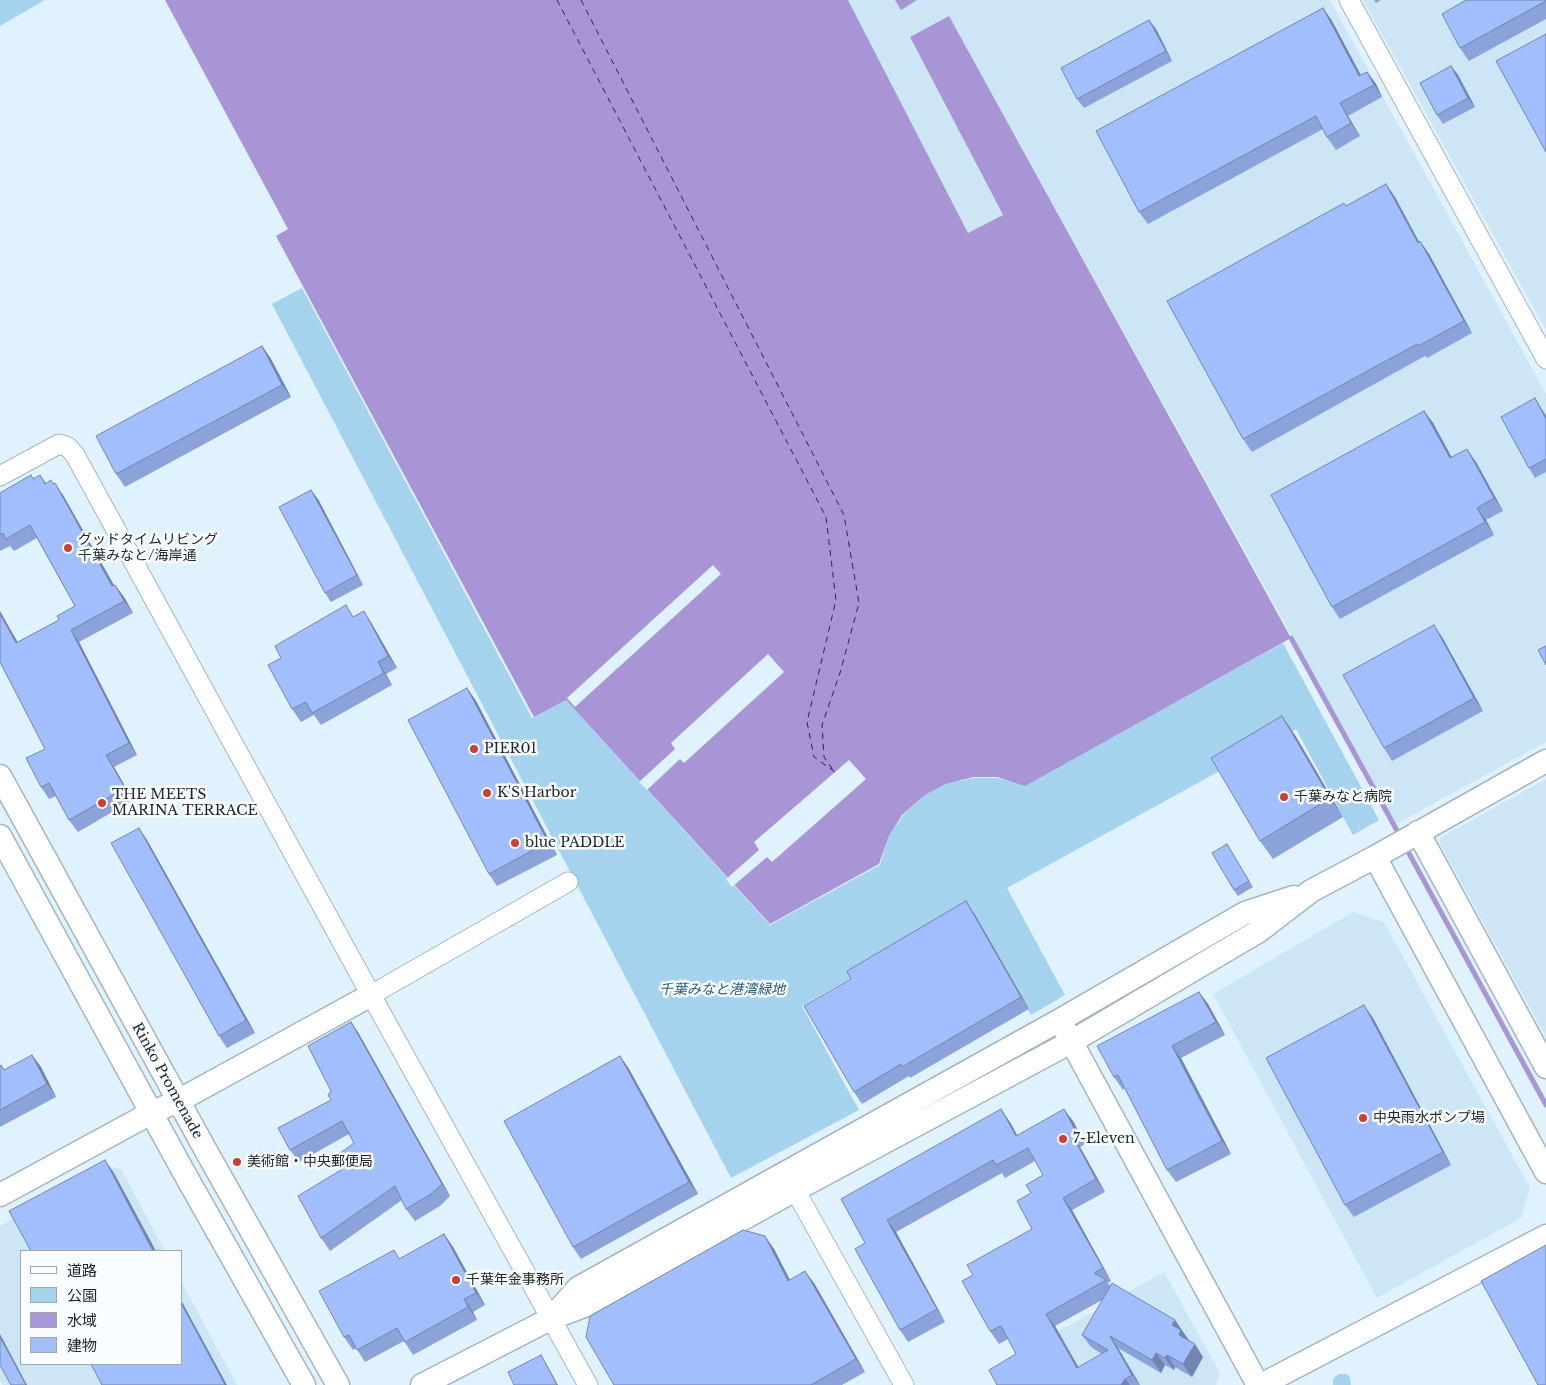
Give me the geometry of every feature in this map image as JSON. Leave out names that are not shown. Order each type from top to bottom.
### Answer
[{"type":"street","points":[[1348,0],[1546,359]]},
{"type":"street","points":[[0,476],[59,444],[68,447],[74,455],[371,996],[588,1385]]},
{"type":"street","points":[[422,1385],[552,1318],[587,1305],[795,1190],[1071,1042],[1259,931],[1311,891],[1546,760]]},
{"type":"street","name":"Rinko Promenade","points":[[0,776],[178,1101],[338,1385]]},
{"type":"street","name":"Rinko Promenade","points":[[0,836],[151,1113],[304,1385]]},
{"type":"street","points":[[1399,843],[1546,1067]]},
{"type":"street","points":[[1399,843],[1546,1172]]},
{"type":"street","points":[[0,1196],[371,996],[568,882]]},
{"type":"street","points":[[552,1318],[578,1288],[1060,1020],[1245,913],[1311,891]]},
{"type":"street","points":[[1060,1020],[1260,1385],[1546,1236]]},
{"type":"street","points":[[795,1190],[904,1385]]},
{"type":"shaded area","points":[[848,0],[895,0],[901,9],[917,0],[1330,0],[1546,394],[1546,742],[1396,824],[949,16],[910,37],[1003,216],[968,233]]},
{"type":"shaded area","points":[[1363,0],[1546,0],[1546,330]]},
{"type":"shaded area","points":[[1546,779],[1546,1037],[1440,844],[1440,838]]},
{"type":"shaded area","points":[[1353,912],[1384,922],[1530,1188],[1521,1218],[1377,1298],[1213,994]]},
{"type":"shaded area","points":[[110,1167],[121,1169],[164,1250],[20,1250],[20,1365],[182,1365],[182,1283],[237,1385],[3,1385],[0,1380],[0,1226]]},
{"type":"shaded area","points":[[1164,1272],[1220,1373],[1216,1385],[999,1385],[991,1369]]},
{"type":"green space","points":[[0,0],[45,0],[0,26]]},
{"type":"green space","name":"千葉みなと港湾緑地","points":[[302,288],[532,718],[566,700],[770,925],[880,865],[889,836],[903,815],[925,795],[946,784],[974,778],[997,778],[1025,785],[1283,643],[1379,820],[1353,835],[1296,729],[1007,888],[1065,995],[1031,1015],[972,909],[802,1006],[859,1110],[731,1178],[272,304]]},
{"type":"green space","points":[[1339,1374],[1347,1374],[1351,1385],[1333,1385],[1333,1379]]},
{"type":"water","points":[[165,0],[848,0],[968,233],[1003,215],[910,37],[949,16],[1291,638],[1025,786],[997,777],[974,777],[946,784],[925,795],[902,815],[889,836],[879,864],[770,924],[566,700],[534,717],[276,236],[288,229]]},
{"type":"water","points":[[895,0],[917,0],[901,10]]},
{"type":"pier","points":[[713,565],[721,574],[575,707],[567,698]]},
{"type":"pier","points":[[768,654],[784,672],[684,763],[680,759],[647,790],[639,782],[675,749],[671,743]]},
{"type":"pier","points":[[849,760],[866,779],[772,862],[767,857],[732,887],[726,879],[759,850],[754,842]]},
{"type":"building","points":[[1466,0],[1546,1],[1460,48],[1442,14]]},
{"type":"building","points":[[1323,8],[1359,76],[1367,72],[1374,85],[1340,103],[1351,123],[1327,137],[1316,116],[1139,212],[1096,131]]},
{"type":"building","points":[[1149,20],[1166,51],[1077,99],[1061,68]]},
{"type":"building","points":[[1546,34],[1546,152],[1496,61]]},
{"type":"building","points":[[1451,66],[1468,98],[1437,115],[1420,83]]},
{"type":"building","points":[[1386,184],[1464,321],[1418,346],[1417,344],[1243,439],[1167,301],[1344,203],[1346,206]]},
{"type":"building","points":[[262,346],[282,385],[116,474],[96,436]]},
{"type":"building","points":[[1535,398],[1546,419],[1546,459],[1529,468],[1501,417]]},
{"type":"building","points":[[1424,411],[1450,458],[1467,449],[1494,498],[1477,508],[1485,522],[1332,607],[1271,495]]},
{"type":"building","points":[[31,475],[33,479],[40,475],[45,484],[51,480],[53,484],[55,483],[112,586],[115,585],[124,601],[71,630],[129,743],[106,755],[125,788],[69,820],[49,783],[41,787],[26,758],[45,749],[0,662],[0,614],[16,643],[59,620],[57,616],[75,606],[30,525],[6,539],[3,533],[0,535],[0,493]]},
{"type":"building","points":[[311,490],[357,575],[325,593],[279,507]]},
{"type":"building","points":[[346,605],[353,617],[364,611],[388,656],[378,662],[384,673],[312,713],[306,702],[292,709],[268,665],[281,658],[275,646]]},
{"type":"building","points":[[1434,625],[1474,698],[1384,748],[1343,675]]},
{"type":"building","points":[[1546,646],[1546,665],[1538,650]]},
{"type":"building","name":"K'S Harbor","points":[[467,688],[548,842],[489,874],[408,720]]},
{"type":"building","name":"千葉みなと病院","points":[[1282,716],[1330,798],[1260,841],[1211,758]]},
{"type":"building","points":[[139,828],[246,1020],[219,1036],[111,843]]},
{"type":"building","points":[[1227,844],[1249,881],[1234,890],[1212,853]]},
{"type":"building","points":[[966,901],[1021,997],[902,1067],[901,1064],[854,1092],[804,1006],[851,979],[847,971]]},
{"type":"building","points":[[1199,992],[1216,1022],[1172,1046],[1222,1141],[1167,1170],[1118,1075],[1114,1077],[1097,1046]]},
{"type":"building","name":"中央雨水ポンプ場","points":[[1364,1005],[1443,1152],[1345,1205],[1266,1058]]},
{"type":"building","points":[[351,1022],[442,1184],[431,1194],[406,1209],[395,1186],[321,1238],[298,1196],[341,1170],[335,1157],[354,1143],[342,1121],[290,1150],[278,1128],[331,1100],[328,1095],[331,1091],[308,1046]]},
{"type":"building","points":[[32,1055],[47,1084],[0,1110],[0,1066],[4,1070]]},
{"type":"building","points":[[620,1056],[689,1182],[573,1247],[504,1121]]},
{"type":"building","points":[[1001,1109],[1016,1136],[1064,1109],[1076,1132],[1072,1135],[1096,1179],[1063,1198],[1103,1268],[1094,1273],[1106,1280],[1046,1314],[1077,1368],[1108,1350],[1082,1335],[1112,1283],[1175,1320],[1172,1325],[1181,1330],[1179,1335],[1195,1344],[1183,1364],[1167,1355],[1165,1358],[1156,1353],[1152,1360],[1110,1336],[1132,1375],[1125,1379],[1121,1385],[997,1385],[989,1370],[1016,1354],[1001,1326],[990,1331],[962,1281],[973,1275],[967,1265],[1032,1229],[1017,1201],[1031,1193],[1026,1185],[1043,1175],[1028,1148],[996,1165],[993,1160],[887,1220],[937,1309],[900,1330],[855,1249],[865,1243],[841,1199]]},
{"type":"building","points":[[105,1160],[152,1250],[30,1250],[9,1211]]},
{"type":"building","points":[[743,1230],[765,1236],[788,1281],[805,1271],[856,1359],[811,1385],[614,1385],[586,1337],[590,1316]]},
{"type":"building","points":[[444,1234],[476,1293],[464,1299],[468,1307],[405,1342],[397,1328],[357,1350],[349,1335],[344,1337],[319,1291],[394,1250],[399,1259]]},
{"type":"building","points":[[1546,1245],[1546,1385],[1538,1385],[1481,1281]]},
{"type":"building","points":[[182,1305],[225,1385],[102,1385],[92,1365],[182,1365]]},
{"type":"building","points":[[0,1337],[26,1385],[11,1385],[0,1365]]},
{"type":"building","points":[[541,1355],[557,1385],[514,1385],[508,1372]]},
{"type":"waterway","points":[[1291,638],[1400,836]]},
{"type":"waterway","points":[[1405,846],[1546,1105]]},
{"type":"ferry route","points":[[557,0],[826,517],[836,600],[807,722],[814,757],[835,772]]},
{"type":"ferry route","points":[[581,0],[844,515],[859,603],[840,673],[822,725],[824,757],[833,770]]},
{"type":"place","name":"グッドタイムリビング 千葉みなと/海岸通","points":[[68,548]]},
{"type":"place","name":"PIER01","points":[[474,749]]},
{"type":"place","name":"K'S Harbor","points":[[487,793]]},
{"type":"place","name":"千葉みなと病院","points":[[1284,797]]},
{"type":"place","name":"THE MEETS MARINA TERRACE","points":[[102,803]]},
{"type":"place","name":"blue PADDLE","points":[[515,843]]},
{"type":"place","name":"中央雨水ポンプ場","points":[[1363,1118]]},
{"type":"place","name":"7-Eleven","points":[[1063,1139]]},
{"type":"place","name":"美術館・中央郵便局","points":[[237,1162]]},
{"type":"place","name":"千葉年金事務所","points":[[456,1280]]}]
